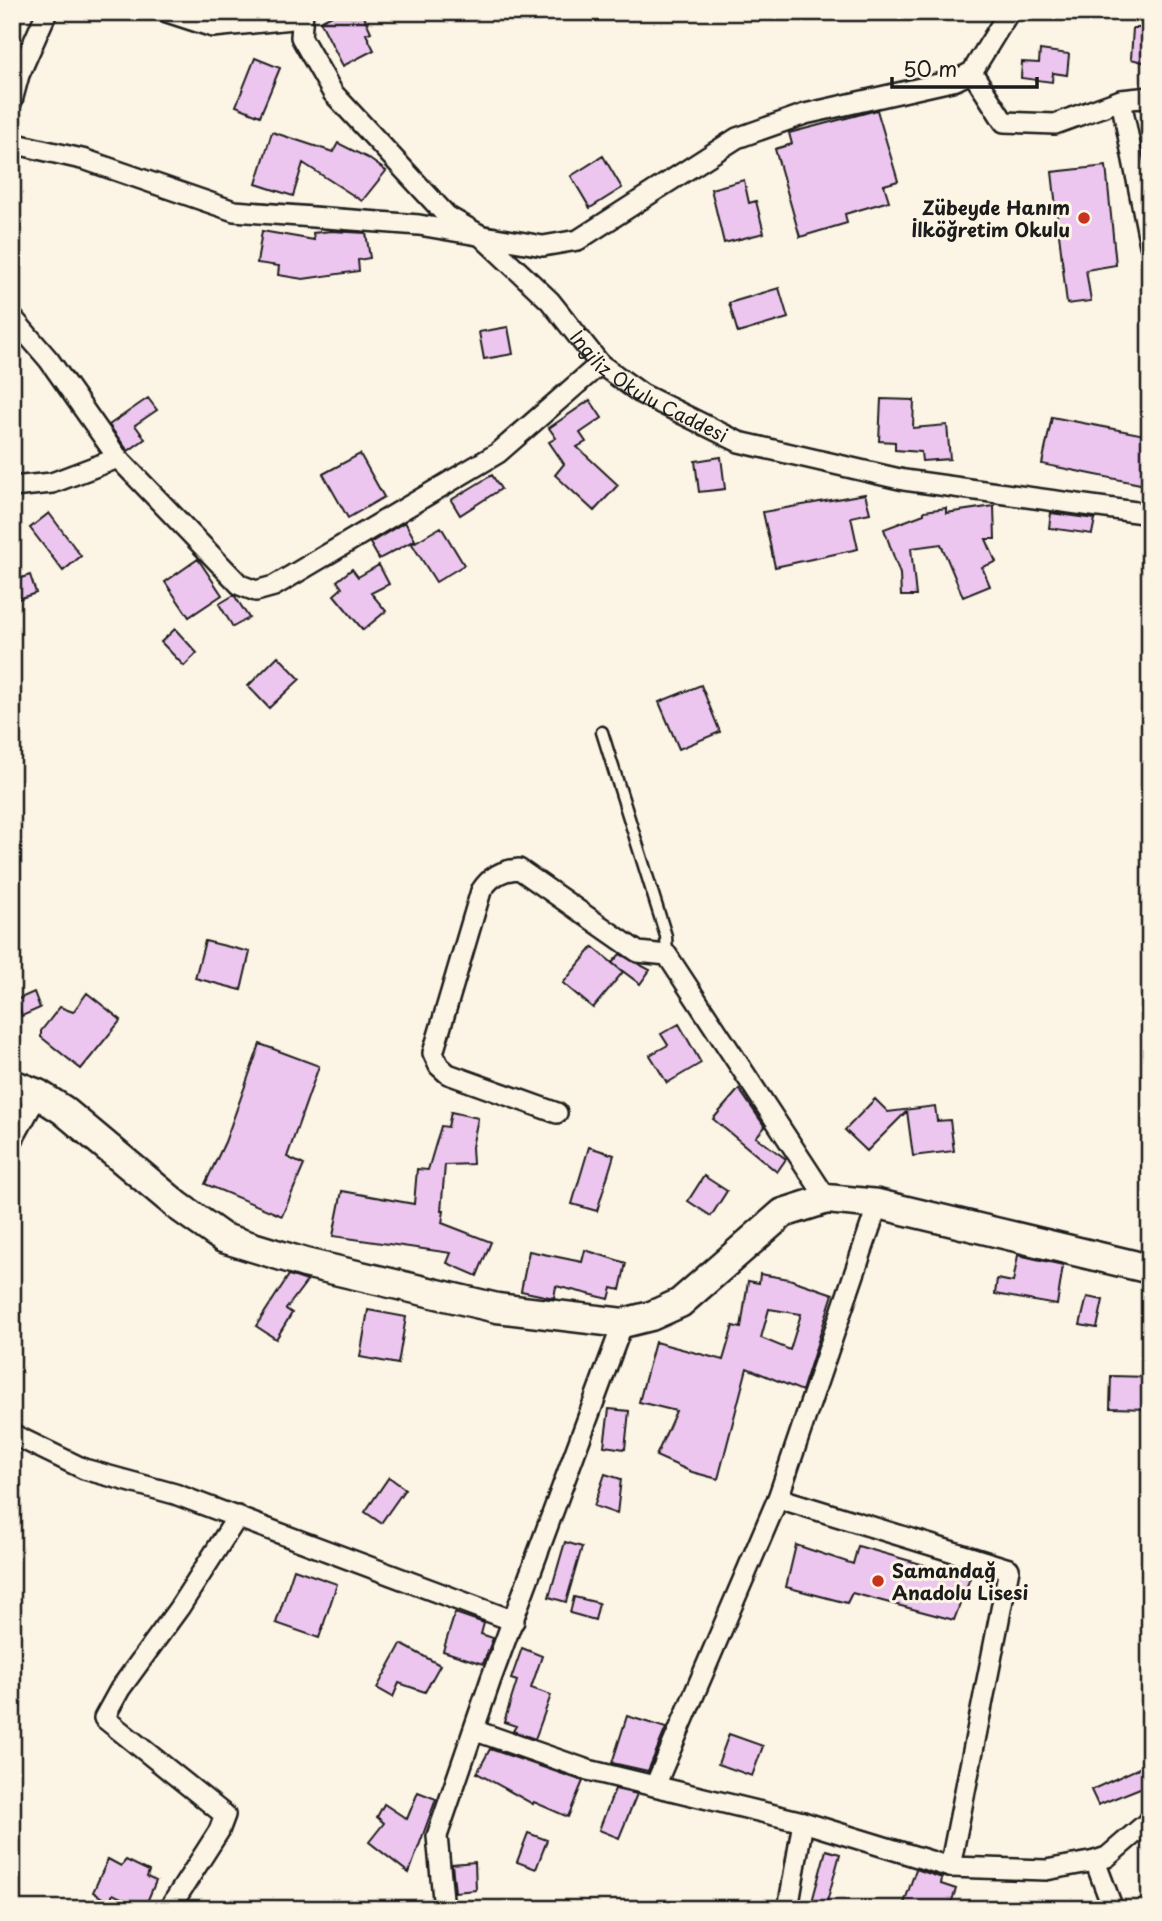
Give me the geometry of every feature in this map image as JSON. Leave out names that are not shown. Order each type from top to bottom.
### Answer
[{"type":"street","points":[[12,101],[19,75],[47,12]]},
{"type":"street","points":[[167,12],[213,27],[302,15]]},
{"type":"street","points":[[12,143],[86,160],[234,211],[419,225],[543,246],[578,240],[737,138],[804,114],[956,80],[972,72],[1009,12]]},
{"type":"street","name":"İngiliz Okulu Caddesi","points":[[302,15],[301,37],[333,93],[447,216],[480,235],[550,301],[600,364],[642,394],[738,442],[904,480],[1150,514]]},
{"type":"street","points":[[972,72],[1004,122],[1031,126],[1055,124],[1121,100],[1150,97]]},
{"type":"street","points":[[1121,100],[1150,245]]},
{"type":"street","points":[[12,317],[50,360],[118,458],[240,585],[256,592],[274,586],[498,453],[600,364]]},
{"type":"street","points":[[12,487],[52,483],[118,458]]},
{"type":"street","points":[[557,1113],[447,1074],[435,1060],[433,1047],[486,883],[500,872],[519,869],[638,952],[667,955],[827,1199]]},
{"type":"street","points":[[12,1141],[25,1089],[63,1110],[178,1206],[223,1238],[305,1263],[497,1308],[623,1323],[651,1316],[680,1303],[783,1213],[827,1199],[878,1204],[1150,1269]]},
{"type":"street","points":[[655,1786],[778,1498],[878,1204]]},
{"type":"street","points":[[443,1909],[437,1836],[476,1731],[491,1679],[623,1323]]},
{"type":"street","points":[[12,1434],[83,1469],[175,1494],[238,1516],[514,1621]]},
{"type":"street","points":[[778,1498],[1009,1569],[950,1867]]},
{"type":"street","points":[[169,1909],[219,1831],[225,1815],[104,1718],[120,1689],[179,1608],[238,1516]]},
{"type":"street","points":[[476,1731],[588,1770],[803,1822],[950,1867],[1046,1870],[1095,1861],[1107,1857],[1150,1820]]},
{"type":"street","points":[[788,1909],[803,1822]]},
{"type":"street","points":[[1095,1861],[1114,1909]]},
{"type":"lane","points":[[602,732],[666,936],[667,955]]},
{"type":"building","points":[[338,12],[362,12],[371,32],[366,34],[374,50],[343,66],[320,21]]},
{"type":"building","points":[[1133,28],[1150,28],[1150,64],[1131,59]]},
{"type":"building","points":[[1040,50],[1069,54],[1067,75],[1053,73],[1052,82],[1021,78],[1022,62],[1039,63]]},
{"type":"building","points":[[255,58],[280,68],[260,116],[236,106]]},
{"type":"building","points":[[877,110],[898,181],[884,185],[889,201],[845,214],[847,223],[800,237],[775,149],[792,144],[789,133]]},
{"type":"building","points":[[272,132],[333,152],[338,143],[368,158],[386,171],[362,201],[303,163],[293,196],[256,184]]},
{"type":"building","points":[[603,156],[622,188],[590,208],[571,176]]},
{"type":"building","name":"Zübeyde Hanım İlköğretim Okulu","points":[[1106,166],[1116,265],[1086,270],[1091,301],[1067,304],[1052,172]]},
{"type":"building","points":[[744,180],[749,203],[756,201],[764,233],[724,243],[711,189]]},
{"type":"building","points":[[262,231],[314,240],[313,233],[366,233],[370,258],[358,260],[359,271],[303,279],[278,275],[279,266],[257,263]]},
{"type":"building","points":[[779,288],[788,318],[738,333],[729,303]]},
{"type":"building","points":[[508,327],[513,354],[484,359],[479,332]]},
{"type":"building","points":[[148,398],[157,410],[135,425],[145,439],[128,451],[109,425]]},
{"type":"building","points":[[881,399],[914,400],[913,428],[947,425],[950,459],[922,461],[921,452],[895,450],[895,442],[879,441]]},
{"type":"building","points":[[590,400],[602,418],[580,433],[586,442],[577,447],[618,485],[594,511],[555,475],[564,464],[549,442],[556,438],[549,428]]},
{"type":"building","points":[[1052,417],[1150,436],[1150,486],[1042,464]]},
{"type":"building","points":[[360,454],[384,497],[348,518],[323,474]]},
{"type":"building","points":[[721,457],[725,489],[699,492],[695,461]]},
{"type":"building","points":[[492,475],[501,489],[460,515],[451,500]]},
{"type":"building","points":[[865,494],[870,513],[851,517],[858,549],[775,567],[763,512]]},
{"type":"building","points":[[994,506],[995,539],[986,539],[996,562],[982,567],[990,586],[963,597],[941,544],[911,548],[916,596],[901,596],[900,574],[884,529],[924,514],[924,511],[946,508],[946,513]]},
{"type":"building","points":[[49,513],[81,556],[63,571],[30,528]]},
{"type":"building","points":[[1051,513],[1095,519],[1092,534],[1049,528]]},
{"type":"building","points":[[405,522],[415,540],[379,559],[370,543]]},
{"type":"building","points":[[441,527],[464,565],[436,582],[412,544]]},
{"type":"building","points":[[198,559],[222,595],[189,617],[165,582]]},
{"type":"building","points":[[379,565],[389,584],[371,593],[386,611],[363,630],[334,595],[342,588],[337,581],[352,569],[358,577]]},
{"type":"building","points":[[30,575],[36,593],[12,601],[12,581]]},
{"type":"building","points":[[234,595],[249,618],[233,627],[219,604]]},
{"type":"building","points":[[175,629],[197,653],[184,666],[161,642]]},
{"type":"building","points":[[278,656],[300,679],[269,708],[248,686]]},
{"type":"building","points":[[701,685],[720,732],[679,749],[659,702]]},
{"type":"building","points":[[205,941],[250,952],[241,990],[195,978]]},
{"type":"building","points":[[593,947],[623,972],[593,1008],[563,983]]},
{"type":"building","points":[[620,954],[650,970],[640,984],[612,963]]},
{"type":"building","points":[[34,992],[40,1008],[22,1016],[16,1000]]},
{"type":"building","points":[[87,993],[121,1020],[81,1069],[41,1037],[41,1031],[60,1007],[73,1012]]},
{"type":"building","points":[[679,1024],[701,1063],[667,1083],[650,1055],[668,1045],[661,1034]]},
{"type":"building","points":[[260,1044],[319,1066],[287,1157],[304,1165],[282,1216],[205,1184],[225,1142]]},
{"type":"building","points":[[739,1089],[765,1127],[756,1137],[786,1159],[777,1172],[713,1119]]},
{"type":"building","points":[[875,1099],[888,1112],[935,1106],[937,1121],[950,1120],[954,1151],[913,1156],[907,1111],[867,1151],[845,1130]]},
{"type":"building","points":[[451,1112],[478,1118],[472,1147],[473,1164],[445,1165],[442,1223],[491,1242],[477,1276],[447,1263],[451,1253],[333,1236],[342,1191],[414,1204],[417,1169],[428,1170],[441,1126],[448,1127]]},
{"type":"building","points":[[589,1147],[614,1155],[597,1211],[572,1204]]},
{"type":"building","points":[[704,1176],[727,1191],[711,1216],[688,1201]]},
{"type":"building","points":[[585,1250],[626,1263],[620,1290],[612,1288],[609,1299],[556,1286],[554,1298],[521,1291],[529,1251],[582,1262]]},
{"type":"building","points":[[1018,1255],[1063,1265],[1057,1305],[995,1294],[997,1279],[1013,1282]]},
{"type":"building","points":[[760,1274],[789,1279],[833,1294],[802,1391],[747,1368],[718,1479],[692,1472],[656,1456],[676,1411],[639,1402],[655,1342],[723,1360],[733,1326],[741,1328],[748,1281],[759,1283]],"holes":[[[769,1309],[801,1314],[790,1350],[761,1338]]]},
{"type":"building","points":[[289,1275],[307,1281],[286,1309],[292,1313],[276,1339],[256,1326]]},
{"type":"building","points":[[1087,1297],[1103,1300],[1097,1328],[1080,1325]]},
{"type":"building","points":[[368,1310],[406,1317],[398,1364],[360,1357]]},
{"type":"building","points":[[1111,1376],[1150,1377],[1150,1409],[1110,1408]]},
{"type":"building","points":[[609,1409],[629,1411],[625,1449],[604,1446]]},
{"type":"building","points":[[605,1474],[621,1479],[617,1514],[594,1506]]},
{"type":"building","points":[[389,1477],[405,1489],[381,1523],[365,1512]]},
{"type":"building","points":[[565,1542],[582,1547],[566,1602],[549,1597]]},
{"type":"building","name":"Samandağ Anadolu Lisesi","points":[[796,1545],[853,1564],[858,1546],[970,1578],[954,1620],[852,1593],[847,1603],[786,1587]]},
{"type":"building","points":[[294,1569],[337,1584],[319,1638],[276,1623]]},
{"type":"building","points":[[574,1597],[599,1603],[595,1620],[570,1613]]},
{"type":"building","points":[[455,1613],[484,1623],[481,1634],[493,1638],[483,1664],[443,1651]]},
{"type":"building","points":[[401,1644],[440,1665],[425,1692],[399,1683],[393,1697],[377,1688]]},
{"type":"building","points":[[522,1648],[542,1656],[531,1688],[551,1695],[535,1739],[513,1731],[516,1726],[504,1722],[517,1681],[511,1679]]},
{"type":"building","points":[[627,1716],[666,1728],[648,1771],[612,1763]]},
{"type":"building","points":[[729,1734],[763,1746],[752,1776],[718,1764]]},
{"type":"building","points":[[490,1749],[583,1781],[568,1817],[534,1802],[533,1804],[477,1773]]},
{"type":"building","points":[[1150,1763],[1150,1784],[1098,1805],[1091,1790]]},
{"type":"building","points":[[615,1789],[637,1794],[619,1838],[599,1830]]},
{"type":"building","points":[[418,1792],[436,1799],[409,1873],[369,1842],[384,1823],[377,1817],[384,1804],[407,1819]]},
{"type":"building","points":[[528,1833],[547,1840],[536,1869],[517,1862]]},
{"type":"building","points":[[826,1850],[840,1854],[825,1909],[810,1909]]},
{"type":"building","points":[[108,1859],[121,1866],[126,1860],[149,1871],[147,1877],[156,1881],[144,1909],[113,1894],[109,1902],[93,1892]]},
{"type":"building","points":[[475,1862],[476,1890],[455,1892],[452,1864]]},
{"type":"building","points":[[916,1869],[942,1878],[941,1884],[956,1889],[949,1909],[902,1909]]},
{"type":"place","name":"Zübeyde Hanım İlköğretim Okulu","points":[[1084,218]]},
{"type":"place","name":"Samandağ Anadolu Lisesi","points":[[878,1581]]}]
